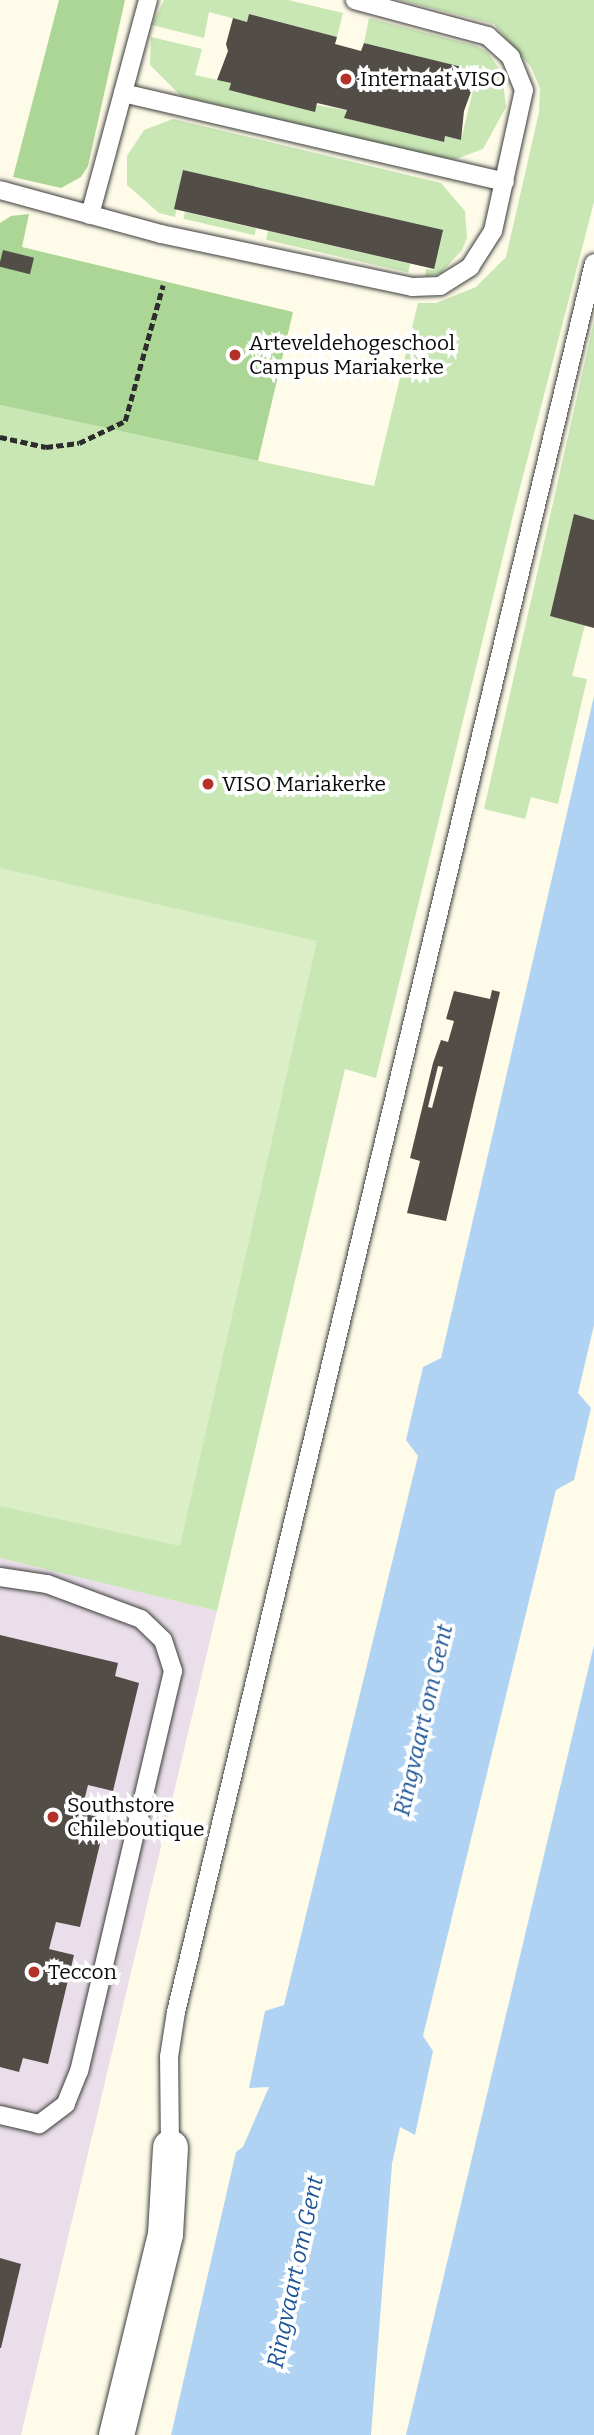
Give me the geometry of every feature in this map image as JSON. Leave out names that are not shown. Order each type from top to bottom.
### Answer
[{"type":"street","points":[[116,2435],[165,2234],[170,2147]]},
{"type":"lane","points":[[90,215],[148,0]]},
{"type":"lane","points":[[0,190],[90,215],[399,285],[440,286],[470,267],[493,231],[524,90],[511,57],[488,36],[355,0]]},
{"type":"lane","points":[[123,93],[505,183]]},
{"type":"lane","points":[[170,2147],[169,2057],[176,2012],[594,263]]},
{"type":"lane","points":[[0,1577],[47,1584],[141,1619],[163,1640],[173,1671],[79,2071],[66,2104],[39,2124],[0,2115]]},
{"type":"path","points":[[0,437],[46,447],[79,443],[125,421],[163,285]]},
{"type":"shaded area","points":[[0,1558],[217,1611],[21,2435],[0,2435]]},
{"type":"green space","points":[[59,0],[125,0],[88,166],[81,177],[61,188],[13,177]]},
{"type":"green space","points":[[164,0],[288,0],[343,13],[337,37],[250,14],[247,22],[209,12],[204,38],[152,25]]},
{"type":"green space","name":"VISO Mariakerke","points":[[399,0],[594,0],[594,202],[514,511],[376,1078],[345,1069],[217,1611],[0,1558],[0,405],[374,486],[418,303],[436,303],[476,287],[506,257],[539,112],[540,88],[531,67],[494,24]]},
{"type":"green space","points":[[369,18],[477,46],[487,52],[502,72],[506,107],[483,149],[456,159],[439,158],[181,96],[150,65],[151,37],[202,49],[195,75],[231,83],[230,90],[346,110],[345,118],[443,142],[445,136],[461,140],[476,78],[461,74],[462,67],[364,43]]},
{"type":"green space","points":[[173,119],[441,183],[465,211],[467,238],[462,250],[441,273],[425,277],[426,269],[434,270],[443,232],[183,170],[175,217],[159,213],[127,185],[127,156],[144,130]]},
{"type":"green space","points":[[185,212],[256,228],[255,235],[183,219]]},
{"type":"green space","points":[[29,214],[22,247],[293,312],[258,461],[0,405],[0,223],[11,216]]},
{"type":"green space","points":[[268,231],[410,264],[408,273],[266,240]]},
{"type":"green space","points":[[594,321],[594,520],[574,515],[550,615],[585,625],[572,676],[587,679],[558,804],[531,797],[525,819],[484,809]]},
{"type":"green space","points":[[0,868],[317,941],[180,1546],[0,1506]]},
{"type":"water","name":"Ringvaart om Gent","points":[[594,696],[594,1325],[578,1393],[591,1408],[574,1480],[556,1490],[423,2036],[433,2051],[415,2135],[400,2127],[392,2164],[371,2435],[171,2435],[236,2152],[243,2147],[269,2087],[249,2088],[265,2011],[284,2005],[418,1456],[406,1440],[423,1367],[441,1358]]},
{"type":"water","points":[[594,1645],[594,2435],[406,2435]]},
{"type":"building","name":"Internaat VISO","points":[[249,14],[337,37],[335,44],[361,51],[364,43],[462,67],[461,74],[476,78],[464,111],[461,140],[445,136],[444,142],[344,118],[347,110],[317,103],[315,112],[229,90],[231,83],[217,80],[228,51],[226,44],[233,18],[247,22]]},
{"type":"building","points":[[183,170],[443,230],[434,269],[174,209]]},
{"type":"building","points":[[3,250],[34,258],[30,274],[0,267]]},
{"type":"building","points":[[574,514],[594,520],[594,628],[550,616]]},
{"type":"building","points":[[492,990],[500,992],[446,1221],[407,1213],[420,1161],[410,1158],[433,1063],[441,1040],[448,1042],[454,1021],[446,1019],[454,991],[490,999]],"holes":[[[438,1066],[443,1067],[432,1108],[428,1107]]]},
{"type":"building","points":[[0,1635],[118,1663],[115,1676],[139,1683],[113,1791],[88,1785],[81,1813],[106,1819],[80,1927],[56,1922],[49,1949],[74,1955],[48,2064],[23,2058],[19,2072],[0,2067]]},
{"type":"building","points":[[0,2258],[21,2264],[1,2348],[0,2348]]},
{"type":"place","name":"Internaat VISO","points":[[346,79]]},
{"type":"place","name":"Arteveldehogeschool Campus Mariakerke","points":[[235,355]]},
{"type":"place","name":"VISO Mariakerke","points":[[208,784]]},
{"type":"place","name":"Southstore Chileboutique","points":[[53,1817]]},
{"type":"place","name":"Teccon","points":[[34,1972]]}]
